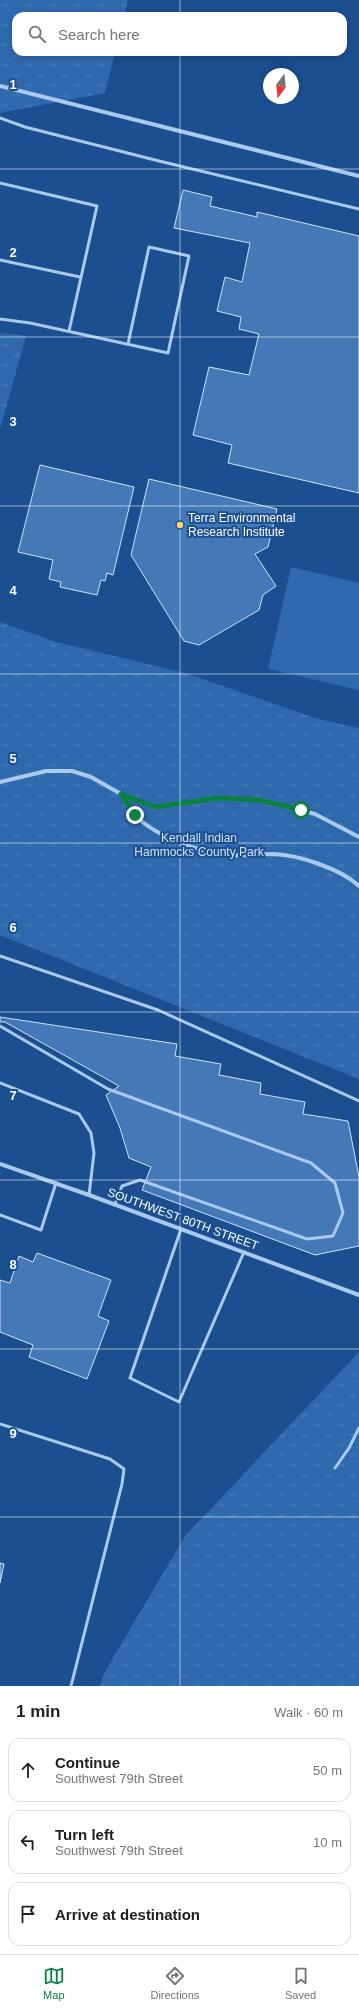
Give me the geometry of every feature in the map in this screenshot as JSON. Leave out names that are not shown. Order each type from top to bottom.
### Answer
[{"type":"street","points":[[0,86],[359,176]]},
{"type":"street","points":[[0,782],[46,771],[63,770],[80,772],[92,777],[121,794],[155,807],[218,798],[260,800],[315,814],[359,837]]},
{"type":"street","points":[[121,794],[135,815],[157,831],[181,842],[212,852],[231,855],[275,854],[293,857],[331,869],[354,881],[359,886]]},
{"type":"street","name":"SOUTHWEST 80TH STREET","points":[[0,1164],[115,1204],[359,1295]]},
{"type":"lane","points":[[0,118],[25,127],[159,161],[359,209]]},
{"type":"lane","points":[[0,183],[97,206],[69,331]]},
{"type":"lane","points":[[0,319],[69,331],[168,353],[189,256],[149,247],[128,344]]},
{"type":"lane","points":[[0,260],[80,277]]},
{"type":"lane","points":[[0,956],[158,1010],[359,1101]]},
{"type":"lane","points":[[0,1026],[108,1089],[311,1163],[335,1183],[343,1213],[333,1236],[307,1239],[140,1180],[122,1186],[115,1204]]},
{"type":"lane","points":[[0,1083],[79,1114],[91,1133],[94,1153],[89,1195]]},
{"type":"lane","points":[[0,1215],[41,1230],[56,1183]]},
{"type":"lane","points":[[181,1229],[130,1378],[180,1402],[244,1252]]},
{"type":"lane","points":[[0,1424],[110,1459],[124,1470],[122,1484],[70,1686]]},
{"type":"lane","points":[[335,1468],[349,1448],[359,1428]]},
{"type":"green space","points":[[0,0],[128,0],[125,12],[12,12],[12,56],[114,56],[105,93],[0,113]]},
{"type":"green space","points":[[0,333],[26,336],[0,429]]},
{"type":"green space","points":[[291,567],[359,583],[359,690],[268,669]]},
{"type":"green space","name":"Kendall Indian Hammocks County Park","points":[[0,622],[56,642],[185,673],[318,719],[359,728],[359,1079],[0,935]]},
{"type":"green space","points":[[359,1352],[359,1686],[100,1686],[103,1675],[185,1536]]},
{"type":"building","points":[[183,190],[212,197],[210,206],[257,217],[257,212],[359,236],[359,493],[228,463],[232,445],[193,435],[209,367],[249,375],[259,334],[239,329],[241,317],[217,311],[225,277],[242,282],[250,243],[174,228]]},
{"type":"building","points":[[40,465],[134,487],[113,575],[107,573],[105,581],[101,580],[97,595],[60,587],[61,582],[49,579],[53,560],[18,552]]},
{"type":"building","points":[[149,479],[277,509],[268,547],[255,554],[276,586],[263,595],[259,610],[199,645],[184,641],[131,555]]},
{"type":"building","points":[[0,1017],[177,1044],[175,1056],[221,1064],[219,1075],[261,1083],[260,1094],[305,1102],[303,1114],[348,1121],[359,1177],[359,1246],[315,1255],[142,1190],[151,1167],[129,1158],[120,1128],[106,1095],[119,1086],[5,1022],[0,1022]]},
{"type":"building","points":[[37,1253],[111,1280],[98,1316],[109,1321],[87,1379],[29,1357],[33,1345],[0,1332],[0,1280],[10,1283],[19,1256],[33,1262]]},
{"type":"building","points":[[0,1563],[4,1564],[0,1583]]},
{"type":"place","name":"Terra Environmental Research Institute","points":[[180,525]]},
{"type":"route","points":[[135,815],[121,794],[155,807],[218,798],[260,800],[301,810]]}]
